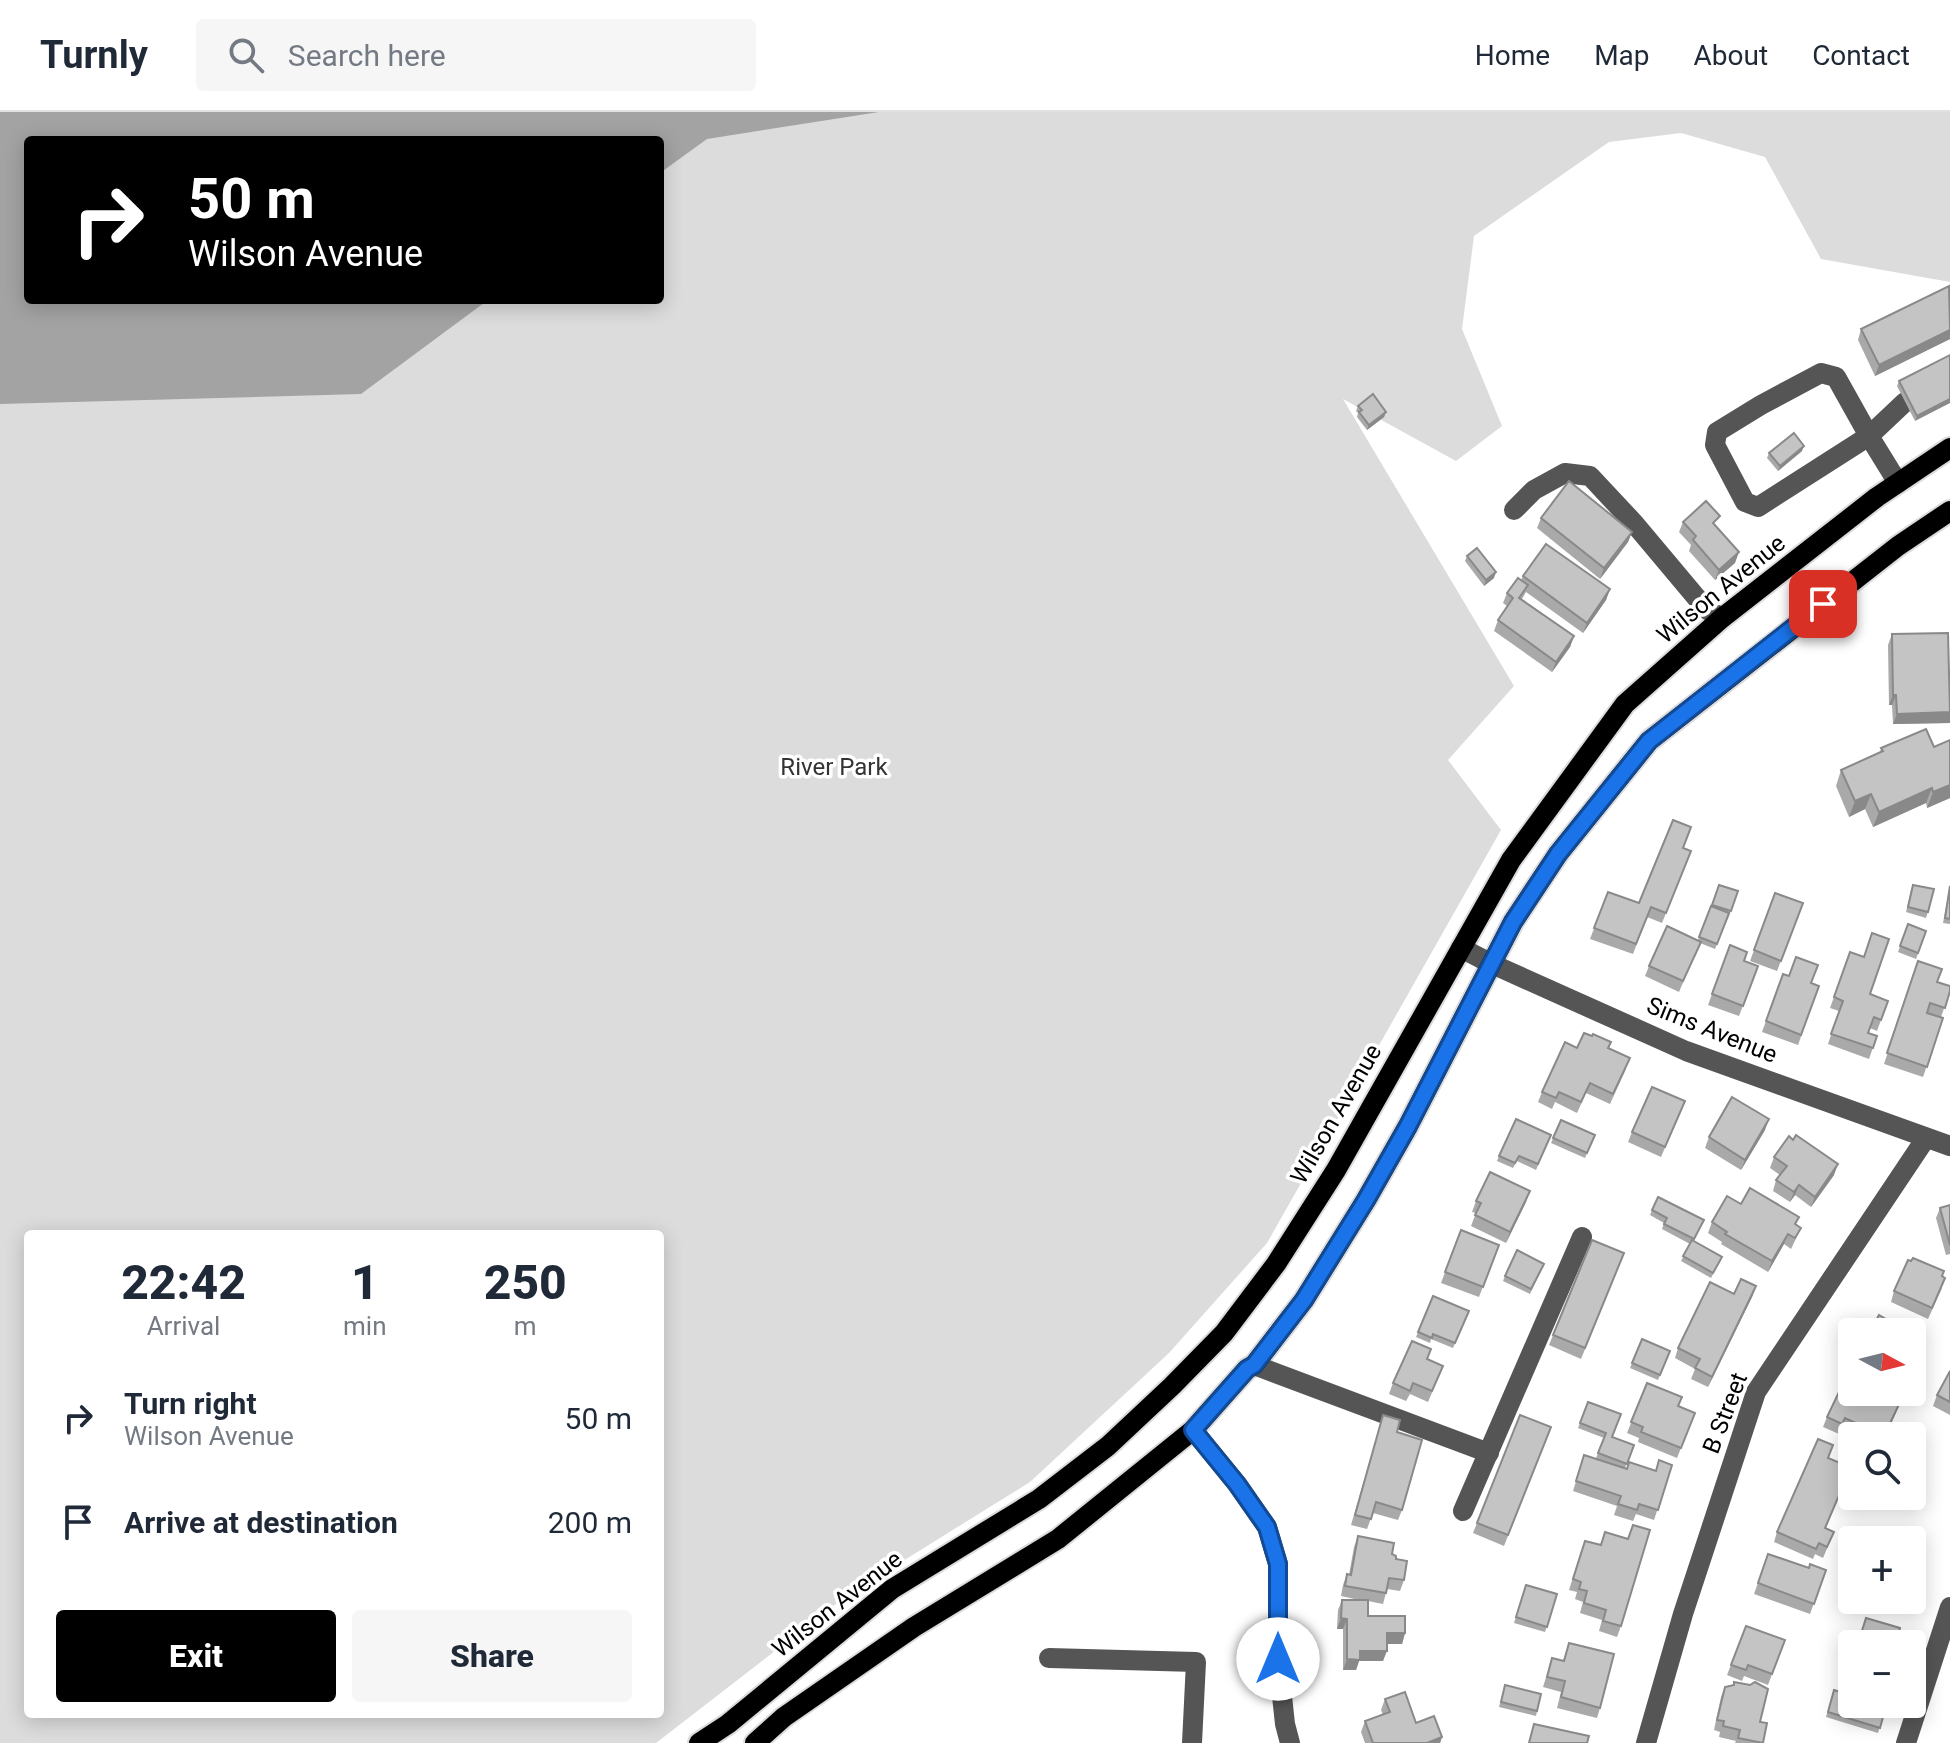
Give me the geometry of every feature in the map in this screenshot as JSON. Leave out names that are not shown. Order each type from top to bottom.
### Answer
[{"type":"main road","name":"Wilson Avenue","points":[[699,1743],[728,1724],[892,1589],[1039,1499],[1108,1446],[1224,1333],[1276,1264],[1336,1170],[1511,860],[1625,704],[1722,618],[1877,497],[1950,448]]},
{"type":"main road","points":[[755,1743],[784,1717],[914,1627],[1058,1539],[1193,1430],[1254,1365],[1304,1300],[1408,1126],[1513,922],[1558,854],[1649,741],[1898,546],[1950,511]]},
{"type":"street","points":[[1898,483],[1869,436],[1836,377],[1821,373],[1717,432],[1715,445],[1745,502],[1758,507],[1869,436],[1905,402]]},
{"type":"street","points":[[1514,510],[1534,490],[1565,473],[1590,476],[1706,609],[1722,618]]},
{"type":"street","name":"Sims Avenue","points":[[1461,948],[1686,1051],[1950,1146]]},
{"type":"street","name":"B Street","points":[[1646,1743],[1683,1614],[1756,1392],[1926,1138]]},
{"type":"street","points":[[1463,1511],[1582,1237]]},
{"type":"street","points":[[1254,1365],[1489,1453]]},
{"type":"street","points":[[1193,1430],[1267,1527],[1278,1564],[1278,1659],[1290,1743]]},
{"type":"street","points":[[1906,1743],[1950,1607]]},
{"type":"street","points":[[1049,1658],[1196,1662],[1192,1743]]},
{"type":"green space","name":"River Park","points":[[711,112],[1950,112],[1950,282],[1821,259],[1765,157],[1681,133],[1609,142],[1474,236],[1462,329],[1502,426],[1456,461],[1343,399],[1514,686],[1448,760],[1501,830],[1267,1243],[1169,1353],[1030,1482],[845,1597],[656,1743],[0,1743],[0,374],[421,304],[664,304],[664,143]]},
{"type":"shaded area","points":[[0,112],[879,112],[707,139],[664,170],[664,136],[24,136],[24,304],[483,304],[361,394],[0,404]]},
{"type":"building","points":[[1949,286],[1950,330],[1879,365],[1861,329]]},
{"type":"building","points":[[1950,355],[1950,399],[1917,416],[1899,381]]},
{"type":"building","points":[[1373,394],[1386,412],[1369,425],[1358,406]]},
{"type":"building","points":[[1794,433],[1804,446],[1780,466],[1769,453]]},
{"type":"building","points":[[1569,481],[1632,532],[1604,568],[1541,518]]},
{"type":"building","points":[[1706,501],[1720,516],[1713,523],[1739,552],[1719,570],[1693,540],[1696,536],[1683,522]]},
{"type":"building","points":[[1546,544],[1610,589],[1587,623],[1523,576]]},
{"type":"building","points":[[1477,548],[1496,572],[1486,580],[1467,556]]},
{"type":"building","points":[[1518,578],[1528,585],[1519,598],[1574,636],[1556,662],[1498,620],[1513,598],[1507,593]]},
{"type":"building","points":[[1948,633],[1950,712],[1897,714],[1896,695],[1893,695],[1892,634]]},
{"type":"building","points":[[1926,729],[1934,747],[1950,740],[1950,785],[1933,792],[1932,788],[1879,812],[1871,794],[1855,801],[1841,770],[1883,751],[1881,748]]},
{"type":"building","points":[[1673,820],[1691,827],[1683,848],[1691,851],[1666,913],[1651,907],[1636,944],[1594,928],[1608,892],[1639,903]]},
{"type":"building","points":[[1719,885],[1738,891],[1731,911],[1712,905]]},
{"type":"building","points":[[1913,885],[1934,889],[1928,912],[1908,907]]},
{"type":"building","points":[[1950,886],[1950,919],[1945,918]]},
{"type":"building","points":[[1775,893],[1803,903],[1781,961],[1754,950]]},
{"type":"building","points":[[1711,906],[1729,913],[1717,944],[1699,937]]},
{"type":"building","points":[[1908,924],[1926,931],[1918,953],[1900,946]]},
{"type":"building","points":[[1667,926],[1701,942],[1683,981],[1649,966]]},
{"type":"building","points":[[1872,933],[1889,939],[1870,994],[1888,1001],[1881,1020],[1874,1017],[1868,1033],[1877,1036],[1873,1048],[1831,1034],[1843,1001],[1834,997],[1850,952],[1864,957]]},
{"type":"building","points":[[1730,945],[1747,952],[1744,961],[1758,966],[1743,1006],[1712,994]]},
{"type":"building","points":[[1796,957],[1818,965],[1811,983],[1819,986],[1801,1035],[1766,1021],[1783,974],[1789,976]]},
{"type":"building","points":[[1918,961],[1942,969],[1937,982],[1950,986],[1945,1008],[1930,1003],[1927,1013],[1943,1018],[1927,1067],[1887,1053]]},
{"type":"building","points":[[1584,1033],[1611,1042],[1608,1048],[1630,1058],[1613,1094],[1590,1083],[1581,1102],[1559,1092],[1556,1098],[1542,1092],[1565,1042],[1577,1048]]},
{"type":"building","points":[[1652,1087],[1685,1101],[1665,1147],[1632,1132]]},
{"type":"building","points":[[1732,1097],[1769,1119],[1745,1160],[1709,1137]]},
{"type":"building","points":[[1516,1119],[1551,1135],[1538,1164],[1519,1156],[1515,1163],[1499,1156]]},
{"type":"building","points":[[1561,1120],[1595,1135],[1587,1153],[1553,1138]]},
{"type":"building","points":[[1796,1135],[1838,1164],[1815,1197],[1799,1185],[1794,1192],[1776,1180],[1787,1166],[1774,1157],[1789,1136],[1793,1140]]},
{"type":"building","points":[[1490,1172],[1530,1191],[1510,1232],[1475,1215],[1481,1203],[1476,1201]]},
{"type":"building","points":[[1750,1188],[1799,1217],[1795,1224],[1801,1228],[1795,1238],[1788,1234],[1772,1261],[1725,1234],[1727,1232],[1712,1222],[1727,1196],[1741,1204]]},
{"type":"building","points":[[1658,1197],[1704,1220],[1694,1239],[1664,1224],[1667,1218],[1652,1210]]},
{"type":"building","points":[[1950,1205],[1950,1245],[1940,1208]]},
{"type":"building","points":[[1461,1230],[1499,1245],[1483,1287],[1445,1272]]},
{"type":"building","points":[[1592,1240],[1624,1253],[1585,1348],[1553,1335]]},
{"type":"building","points":[[1692,1240],[1722,1257],[1713,1273],[1683,1256]]},
{"type":"building","points":[[1517,1250],[1544,1264],[1531,1289],[1505,1276]]},
{"type":"building","points":[[1913,1258],[1944,1271],[1942,1276],[1945,1278],[1932,1308],[1894,1291],[1908,1260]]},
{"type":"building","points":[[1741,1279],[1756,1286],[1712,1377],[1695,1368],[1700,1359],[1678,1348],[1710,1282],[1734,1294]]},
{"type":"building","points":[[1433,1296],[1469,1311],[1455,1343],[1418,1332]]},
{"type":"building","points":[[1642,1339],[1670,1351],[1660,1375],[1632,1363]]},
{"type":"building","points":[[1412,1341],[1431,1349],[1427,1359],[1443,1366],[1432,1391],[1413,1383],[1410,1391],[1393,1383]]},
{"type":"building","points":[[1950,1371],[1950,1402],[1937,1395]]},
{"type":"building","points":[[1647,1383],[1682,1397],[1678,1406],[1695,1413],[1681,1448],[1641,1432],[1643,1427],[1631,1422]]},
{"type":"building","points":[[1838,1394],[1838,1406],[1898,1406],[1891,1422],[1854,1422],[1845,1418],[1843,1422],[1838,1422],[1827,1417]]},
{"type":"building","points":[[1588,1402],[1621,1414],[1612,1437],[1634,1445],[1627,1464],[1598,1453],[1606,1433],[1580,1423]]},
{"type":"building","points":[[1383,1415],[1400,1420],[1397,1432],[1422,1440],[1402,1510],[1376,1502],[1371,1519],[1355,1515]]},
{"type":"building","points":[[1520,1415],[1551,1427],[1508,1535],[1477,1523]]},
{"type":"building","points":[[1818,1439],[1833,1445],[1828,1458],[1838,1462],[1838,1498],[1825,1528],[1834,1532],[1827,1547],[1819,1543],[1816,1549],[1777,1532]]},
{"type":"building","points":[[1584,1455],[1627,1469],[1629,1462],[1656,1471],[1659,1460],[1672,1465],[1658,1510],[1639,1504],[1637,1510],[1618,1504],[1621,1496],[1576,1481]]},
{"type":"building","points":[[1633,1525],[1650,1530],[1621,1626],[1603,1621],[1606,1610],[1584,1603],[1587,1591],[1579,1589],[1581,1582],[1573,1579],[1585,1541],[1601,1545],[1605,1532],[1628,1539]]},
{"type":"building","points":[[1358,1536],[1394,1543],[1392,1554],[1396,1559],[1407,1561],[1404,1580],[1389,1578],[1386,1593],[1345,1586],[1347,1574],[1351,1575]]},
{"type":"building","points":[[1768,1554],[1809,1568],[1810,1564],[1826,1570],[1814,1604],[1758,1583]]},
{"type":"building","points":[[1526,1585],[1557,1594],[1547,1627],[1516,1617]]},
{"type":"building","points":[[1342,1600],[1368,1600],[1368,1616],[1405,1616],[1405,1633],[1387,1633],[1387,1651],[1360,1651],[1360,1660],[1347,1659],[1347,1619],[1341,1618]]},
{"type":"building","points":[[1866,1618],[1900,1628],[1900,1630],[1862,1630]]},
{"type":"building","points":[[1746,1626],[1785,1640],[1772,1674],[1748,1665],[1746,1670],[1731,1665]]},
{"type":"building","points":[[1569,1643],[1614,1654],[1600,1708],[1561,1697],[1565,1681],[1547,1677],[1552,1658],[1564,1661]]},
{"type":"building","points":[[1734,1682],[1750,1685],[1755,1682],[1768,1689],[1760,1722],[1767,1723],[1763,1743],[1738,1738],[1740,1730],[1723,1726],[1724,1721],[1717,1720],[1725,1687],[1734,1685]]},
{"type":"building","points":[[1505,1685],[1541,1694],[1537,1711],[1501,1702]]},
{"type":"building","points":[[1834,1690],[1838,1691],[1838,1715],[1828,1712]]},
{"type":"building","points":[[1405,1692],[1416,1723],[1434,1716],[1442,1737],[1427,1743],[1373,1743],[1365,1721],[1390,1712],[1385,1699]]},
{"type":"building","points":[[1848,1718],[1883,1718],[1880,1728]]},
{"type":"building","points":[[1534,1724],[1589,1736],[1587,1743],[1529,1743]]},
{"type":"route","points":[[1278,1659],[1278,1564],[1267,1527],[1193,1430],[1254,1365],[1304,1300],[1408,1126],[1513,922],[1558,854],[1649,741],[1823,604]]}]
